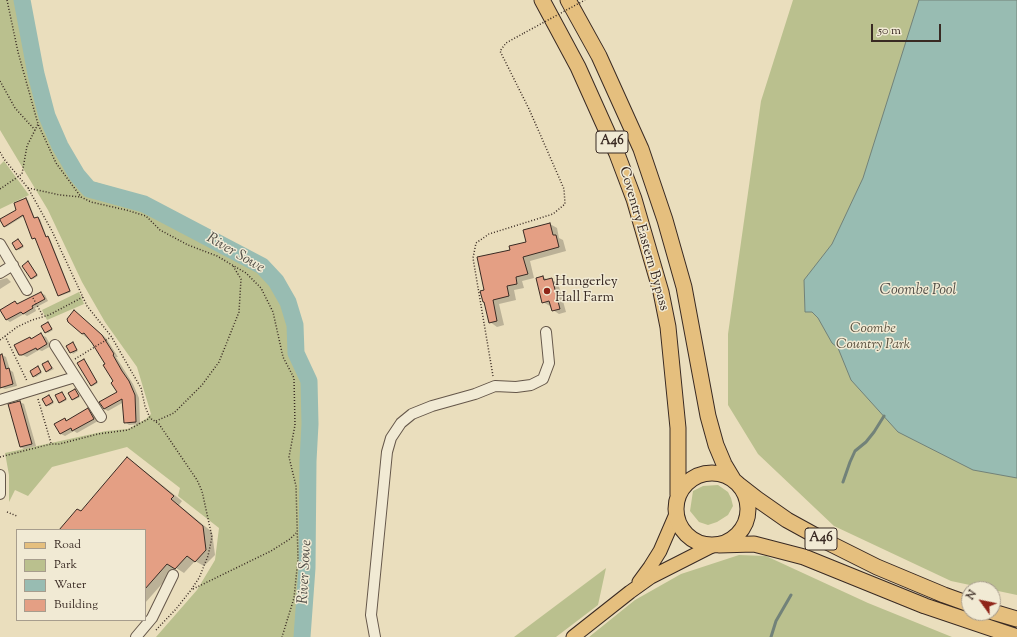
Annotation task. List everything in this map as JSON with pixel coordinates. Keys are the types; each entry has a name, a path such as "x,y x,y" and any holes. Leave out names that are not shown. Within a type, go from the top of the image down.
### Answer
{"highway":[{"name":"Coventry Eastern Bypass","path":"542,0 578,67 617,154 634,199 661,292 668,326 677,413 678,495"},
{"name":"Coventry Eastern Bypass","path":"568,0 599,56 644,156 665,220 684,287 708,416 716,445 724,464 736,482 762,504 787,520 877,567 961,601"},
{"path":"718,473 736,482 744,491 748,513 746,521 736,536 726,543 715,545 701,544 687,536 678,524 676,514 678,495 688,481 698,475 718,473"},
{"name":"A46","path":"715,545 754,544 804,557 925,606 1017,637"},
{"path":"1001,614 1017,619"}],"main road":[{"path":"630,592 650,567 660,551 676,514"},
{"path":"573,637 651,577 715,545"}],"street":[{"path":"0,244 27,290"},
{"path":"0,273 13,266"},
{"path":"375,637 371,615 387,452 391,438 400,423 412,414 432,406 475,394 494,386 531,386 543,379 549,363 546,332"},
{"path":"55,345 101,417"},
{"path":"0,400 75,378"},
{"path":"0,475 0,494"},
{"path":"136,637 152,618 173,575"}],"path":[{"path":"7,0 18,52 38,124 56,163 81,197"},
{"path":"494,386 473,258 476,242 489,234 554,214 565,204 564,189 529,108 500,51 506,43 585,0"},
{"path":"0,80 15,108 35,130"},
{"path":"0,189 22,174 27,146 38,124"},
{"path":"0,152 28,188 52,230 87,306 111,336 141,388 145,406 150,418 156,421 197,480 202,491 212,537 208,556 199,578 191,590 176,609 152,634"},
{"path":"28,188 81,197 91,202 146,216 160,230 188,245 217,256 246,273 261,288 272,312 283,357 294,378 295,425 289,457 296,486 298,559 294,598 282,637"},
{"path":"156,421 174,413 202,385 219,362 239,312 241,279 232,265"},
{"path":"27,290 43,316"},
{"path":"0,340 17,327 48,315 83,297"},
{"path":"5,336 25,373 29,385 37,395 51,444"},
{"path":"72,361 111,336"},
{"path":"0,457 98,434 128,430 150,418"},
{"path":"7,512 17,516"},
{"path":"191,590 271,551 297,532"}],"green space":[{"path":"0,0 27,0 37,52 55,117 72,159 88,180 129,192 263,260 277,273 296,306 301,334 300,352 309,363 313,385 314,517 308,637 156,637 197,590 215,560 219,528 178,496 180,488 127,447 52,467 28,496 15,490 9,502 9,475 5,453 106,431 128,429 146,419 151,414 137,367 105,322 82,282 48,210 0,130"},
{"name":"Coombe Country Park","path":"793,0 1017,0 1017,595 1001,592 1001,581 961,581 961,583 951,581 834,526 758,454 728,405 728,334 761,101"},
{"path":"4,161 29,195 0,209 0,165"},
{"path":"79,292 84,304 47,320 42,310"},
{"path":"718,485 728,492 733,506 728,515 717,522 708,525 699,522 690,511 693,491 703,486"},
{"path":"739,555 766,556 868,603 952,637 589,637 635,600 681,574"},
{"path":"606,568 598,605 556,637 514,637"}],"water":[{"name":"Coombe Pool","path":"919,0 1017,0 1017,478 973,470 898,432 851,380 838,348 832,343 818,318 812,312 805,312 804,280 832,244 863,178"}],"building":[{"path":"26,198 34,218 38,217 46,237 48,236 70,291 58,296 35,238 32,239 23,215 4,227 0,220 16,210 14,203"},
{"path":"550,223 553,235 556,235 559,247 523,257 528,274 516,277 517,284 507,286 509,296 493,300 497,321 489,323 480,291 484,290 477,257 510,250 509,246 526,242 523,230"},
{"path":"18,239 23,246 16,250 12,243"},
{"path":"28,261 37,275 31,279 22,266"},
{"name":"Hungerley Hall Farm","path":"543,276 544,280 552,278 560,309 552,311 549,301 542,303 536,278"},
{"path":"41,292 45,299 32,306 33,308 23,314 21,312 6,320 0,310 15,301 17,304"},
{"path":"74,310 102,335 129,381 135,395 136,422 124,423 122,399 104,409 99,402 117,392 111,383 113,381 103,365 105,364 92,343 84,333 82,334 68,322 67,319"},
{"path":"48,322 52,329 45,333 41,326"},
{"path":"41,333 47,344 37,350 36,348 19,355 14,345 30,337 31,339"},
{"path":"73,342 77,350 70,353 66,346"},
{"path":"2,354 6,369 9,368 13,384 0,388 0,355"},
{"path":"84,359 97,382 91,386 77,363"},
{"path":"48,361 52,368 46,372 42,364"},
{"path":"38,366 41,372 33,377 30,371"},
{"path":"75,389 79,396 72,400 68,393"},
{"path":"62,392 66,399 59,403 55,395"},
{"path":"49,395 53,402 46,406 42,399"},
{"path":"20,401 32,444 20,447 8,404"},
{"path":"88,408 94,419 72,431 71,428 60,434 54,424 65,418 66,421"},
{"path":"127,457 174,496 171,499 203,526 206,550 195,562 187,556 175,569 167,564 146,588 146,529 60,529 77,509 81,511"}],"waterway":[{"name":"River Sowe","path":"22,0 36,74 47,116 60,146 77,175 89,189 144,204 262,266 276,281 288,302 295,325 296,353 309,381 310,424 308,461 307,568 302,637"},
{"path":"843,482 855,451 866,442 884,416"},
{"path":"771,637 776,621 791,595"}],"place":[{"name":"Hungerley Hall Farm","path":"547,291"}]}
